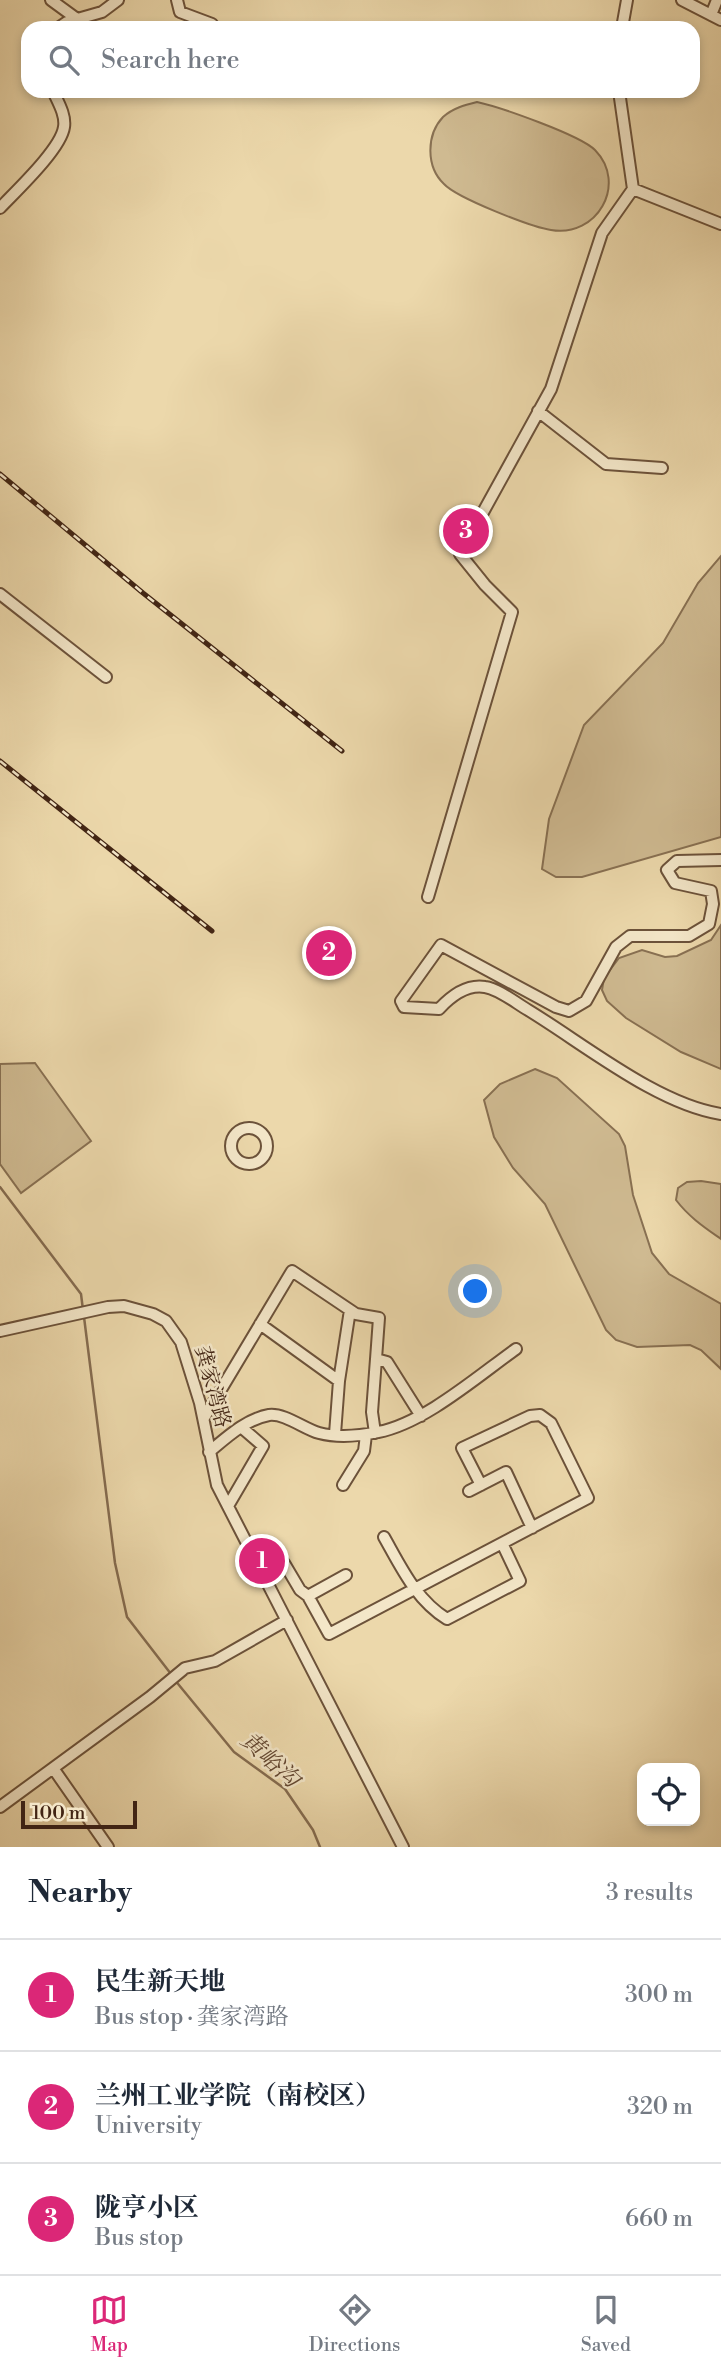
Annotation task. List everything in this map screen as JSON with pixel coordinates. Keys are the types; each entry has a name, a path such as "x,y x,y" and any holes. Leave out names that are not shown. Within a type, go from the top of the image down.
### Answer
{"street":[{"path":"51,0 77,19"},
{"path":"73,21 102,12 118,0"},
{"path":"177,0 180,12 206,21"},
{"path":"623,21 627,0"},
{"path":"682,0 716,17 717,0"},
{"path":"0,208 4,195 52,151 62,133 64,120 56,98"},
{"path":"428,897 512,612 460,554 551,389 602,233 633,189 620,98"},
{"path":"633,189 721,224"},
{"path":"538,411 606,464 662,468"},
{"path":"0,594 106,677"},
{"path":"721,860 677,861 667,870 675,883 711,891 713,904 709,923 689,936 630,936 616,947 586,1000 569,1011 556,1007 441,945 401,1001 404,1007 439,1009 468,987 488,987 677,1101 688,1107 721,1115"},
{"path":"204,1418 292,1271 356,1314 379,1318 371,1434 343,1485"},
{"name":"龚家湾路","path":"0,1331 124,1306 153,1314 166,1321 181,1342 204,1418 217,1485 403,1847"},
{"path":"335,1434 339,1381 350,1310"},
{"path":"260,1324 339,1381"},
{"path":"209,1452 241,1427 270,1415 320,1433 355,1436 371,1434 416,1420 516,1349"},
{"path":"376,1359 387,1362 421,1416"},
{"path":"262,1573 284,1563 300,1590 309,1596 329,1634 588,1498 548,1419 540,1415 530,1416 462,1448 481,1485"},
{"path":"228,1506 263,1446 241,1427"},
{"path":"469,1491 506,1472 532,1528"},
{"path":"384,1537 414,1589 435,1612 447,1619 520,1581 502,1543"},
{"path":"309,1596 346,1575"},
{"path":"0,1807 150,1697 185,1668 215,1661 287,1620"},
{"path":"53,1768 108,1847"}],"shaded area":[{"path":"477,102 557,130 595,150 609,178 603,206 594,217 582,226 551,230 495,211 463,197 444,184 431,160 433,133 437,124 447,114"},
{"path":"721,556 721,837 582,877 556,877 542,869 549,819 584,725 663,643 698,583"},
{"path":"721,925 721,1069 681,1052 626,1018 607,1001 602,990 604,978 619,958 642,950 665,957 677,956 711,940"},
{"path":"35,1063 91,1141 21,1193 0,1164 0,1064"},
{"path":"535,1069 557,1078 619,1134 625,1146 633,1195 652,1253 669,1274 721,1304 721,1369 701,1350 690,1345 637,1347 616,1340 606,1330 545,1204 513,1168 494,1137 484,1100 500,1084"},
{"path":"687,1182 721,1184 721,1239 691,1217 676,1200 678,1188"}],"waterway":[{"path":"0,1187 81,1294 83,1310"},
{"path":"84,1317 115,1563 127,1617 171,1674"},
{"name":"黄峪沟","path":"174,1679 234,1752 285,1789 313,1830 320,1847"}],"railway":[{"path":"0,474 143,593 342,751"},
{"path":"0,761 212,931"}],"place":[{"name":"陇亨小区","path":"466,531"},
{"name":"兰州工业学院（南校区）","path":"329,953"},
{"name":"民生新天地","path":"262,1561"}]}
